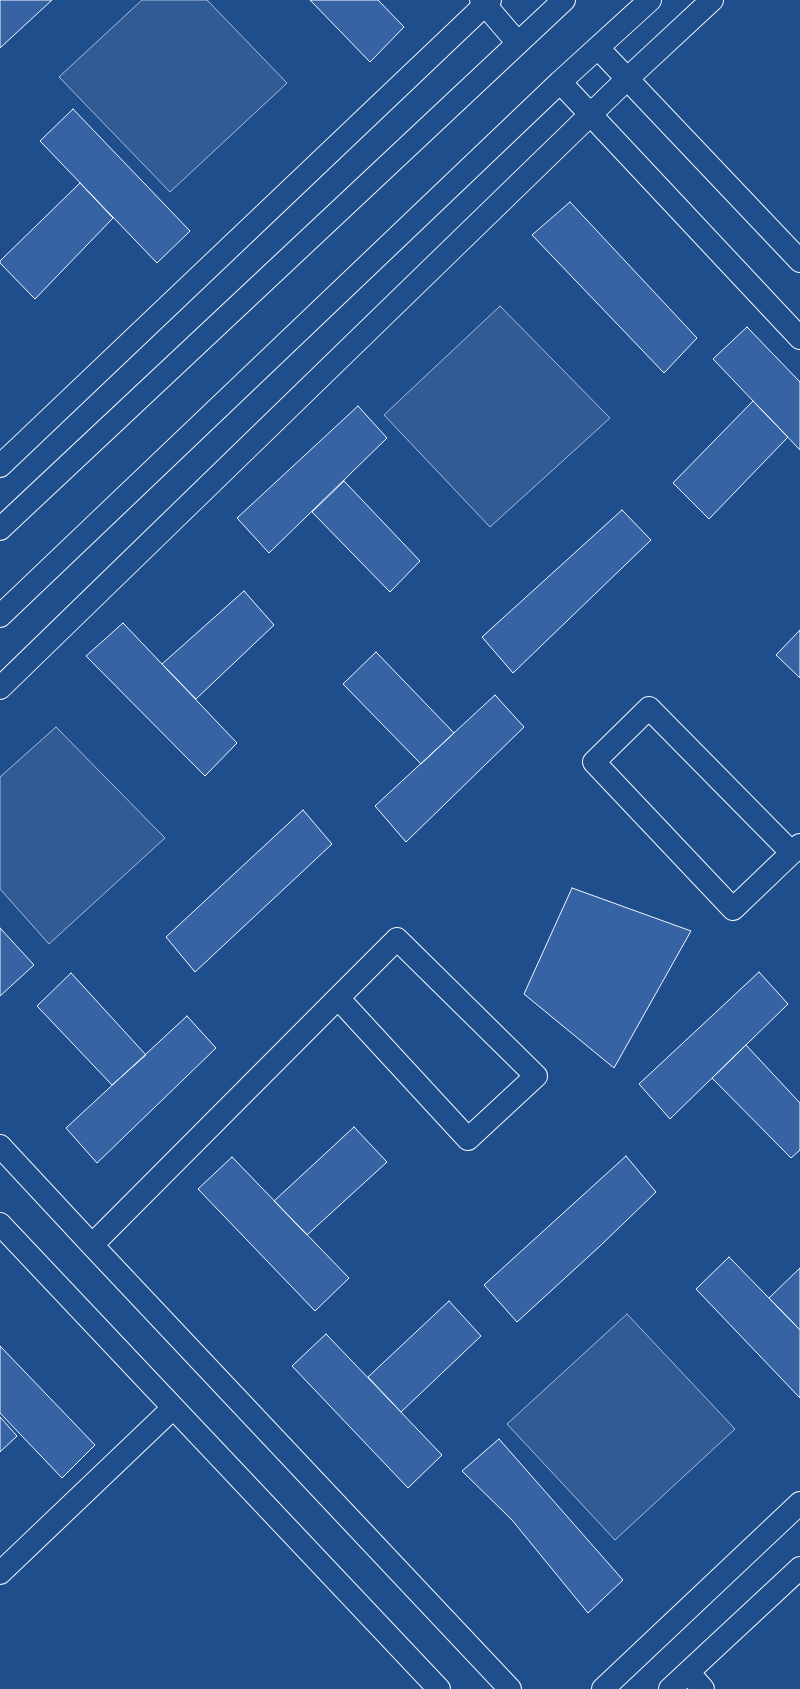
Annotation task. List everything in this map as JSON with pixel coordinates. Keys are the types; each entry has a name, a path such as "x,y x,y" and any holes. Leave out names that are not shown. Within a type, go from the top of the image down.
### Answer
{"main road":[{"path":"0,616 560,82 650,0"},
{"path":"0,688 627,79 712,0"},
{"path":"0,466 485,1 517,42"},
{"path":"0,528 517,42 557,2"},
{"path":"598,48 800,261"},
{"path":"560,82 800,338"},
{"path":"649,708 796,849 733,909 594,762 649,708"},
{"path":"92,1245 338,998 397,939 536,1076 468,1139 338,998"},
{"path":"0,1146 510,1689"},
{"path":"0,1224 439,1689"},
{"path":"0,1573 174,1408"},
{"path":"603,1689 800,1503"},
{"path":"670,1689 800,1568"},
{"path":"688,1673 703,1689"}],"shaded area":[{"path":"142,0 207,0 287,83 170,192 59,77"},
{"path":"500,306 610,418 490,527 384,415"},
{"path":"56,727 165,838 49,944 0,889 0,777"},
{"path":"627,1314 735,1429 615,1540 507,1424"}],"building":[{"path":"0,0 52,0 0,48"},
{"path":"310,0 378,0 404,27 370,62"},
{"path":"73,109 190,231 157,263 40,141"},
{"path":"80,183 113,218 35,299 0,263 0,261"},
{"path":"570,202 697,338 664,373 532,235"},
{"path":"747,327 800,382 800,450 713,359"},
{"path":"753,401 788,437 709,519 673,483"},
{"path":"358,406 387,438 269,553 237,518"},
{"path":"344,481 420,561 390,592 312,512"},
{"path":"622,510 651,540 513,673 482,637"},
{"path":"244,591 274,625 196,699 162,664"},
{"path":"123,623 237,743 205,776 86,656"},
{"path":"800,630 800,678 776,655"},
{"path":"376,652 454,733 421,764 343,684"},
{"path":"495,695 524,727 406,842 375,806"},
{"path":"303,810 332,844 195,972 166,937"},
{"path":"572,888 691,931 614,1068 524,994"},
{"path":"0,928 34,965 0,996"},
{"path":"759,972 788,1004 670,1119 639,1084"},
{"path":"71,973 146,1055 112,1085 37,1006"},
{"path":"187,1016 216,1048 97,1163 66,1128"},
{"path":"746,1045 800,1103 800,1150 791,1158 712,1078"},
{"path":"354,1127 387,1162 307,1235 274,1201"},
{"path":"626,1156 656,1192 517,1322 484,1285"},
{"path":"232,1157 349,1278 315,1311 198,1189"},
{"path":"729,1257 800,1330 800,1398 696,1289"},
{"path":"800,1268 800,1330 769,1298"},
{"path":"449,1301 481,1336 401,1412 368,1377"},
{"path":"326,1334 442,1455 408,1488 292,1366"},
{"path":"0,1346 95,1445 62,1478 0,1413"},
{"path":"0,1417 17,1436 0,1452"},
{"path":"499,1439 623,1580 588,1613 512,1520 462,1471"}]}
